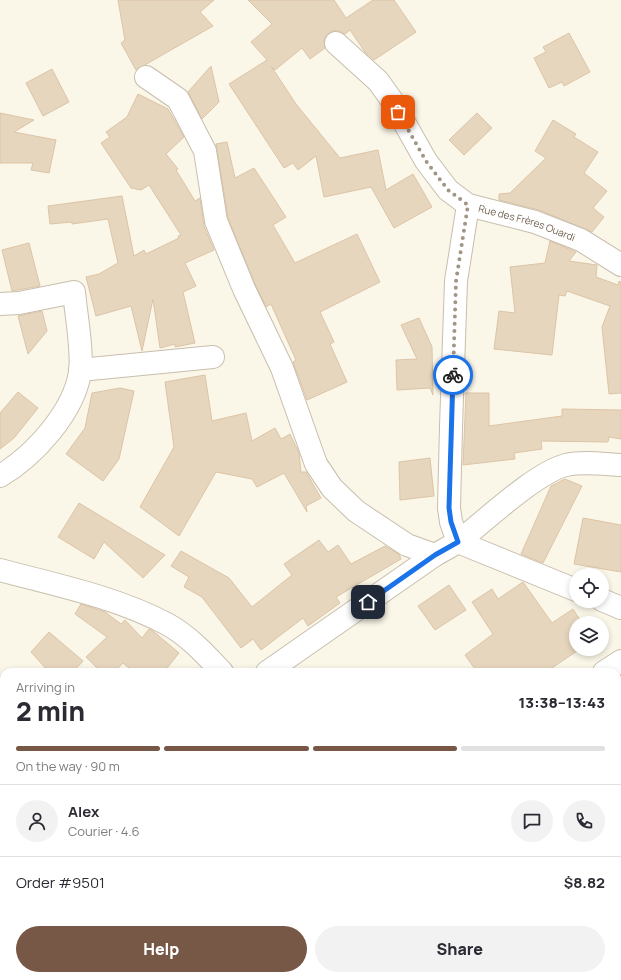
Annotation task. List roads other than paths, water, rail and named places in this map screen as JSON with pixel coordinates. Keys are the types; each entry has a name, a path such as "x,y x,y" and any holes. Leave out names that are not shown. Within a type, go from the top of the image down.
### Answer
{"street":[{"name":"Rue des Frères Ouardi","path":"336,43 378,81 391,100 426,161 448,190 468,205 535,222 574,238 621,265"},
{"path":"146,77 178,99 205,151 216,221 244,289 282,368 316,464 332,488 356,511 407,545 435,555"},
{"path":"468,205 456,281 449,508 451,522 458,542 569,587"},
{"path":"0,304 20,303 74,292 80,370 76,390 69,406 43,440 12,469 0,476"},
{"path":"80,370 213,357"},
{"path":"273,668 435,555 458,542 540,476 565,465 591,463 621,465"},
{"path":"0,570 86,593 168,625 192,642 218,668"},
{"path":"609,603 621,608"},
{"path":"610,668 621,661"}]}
